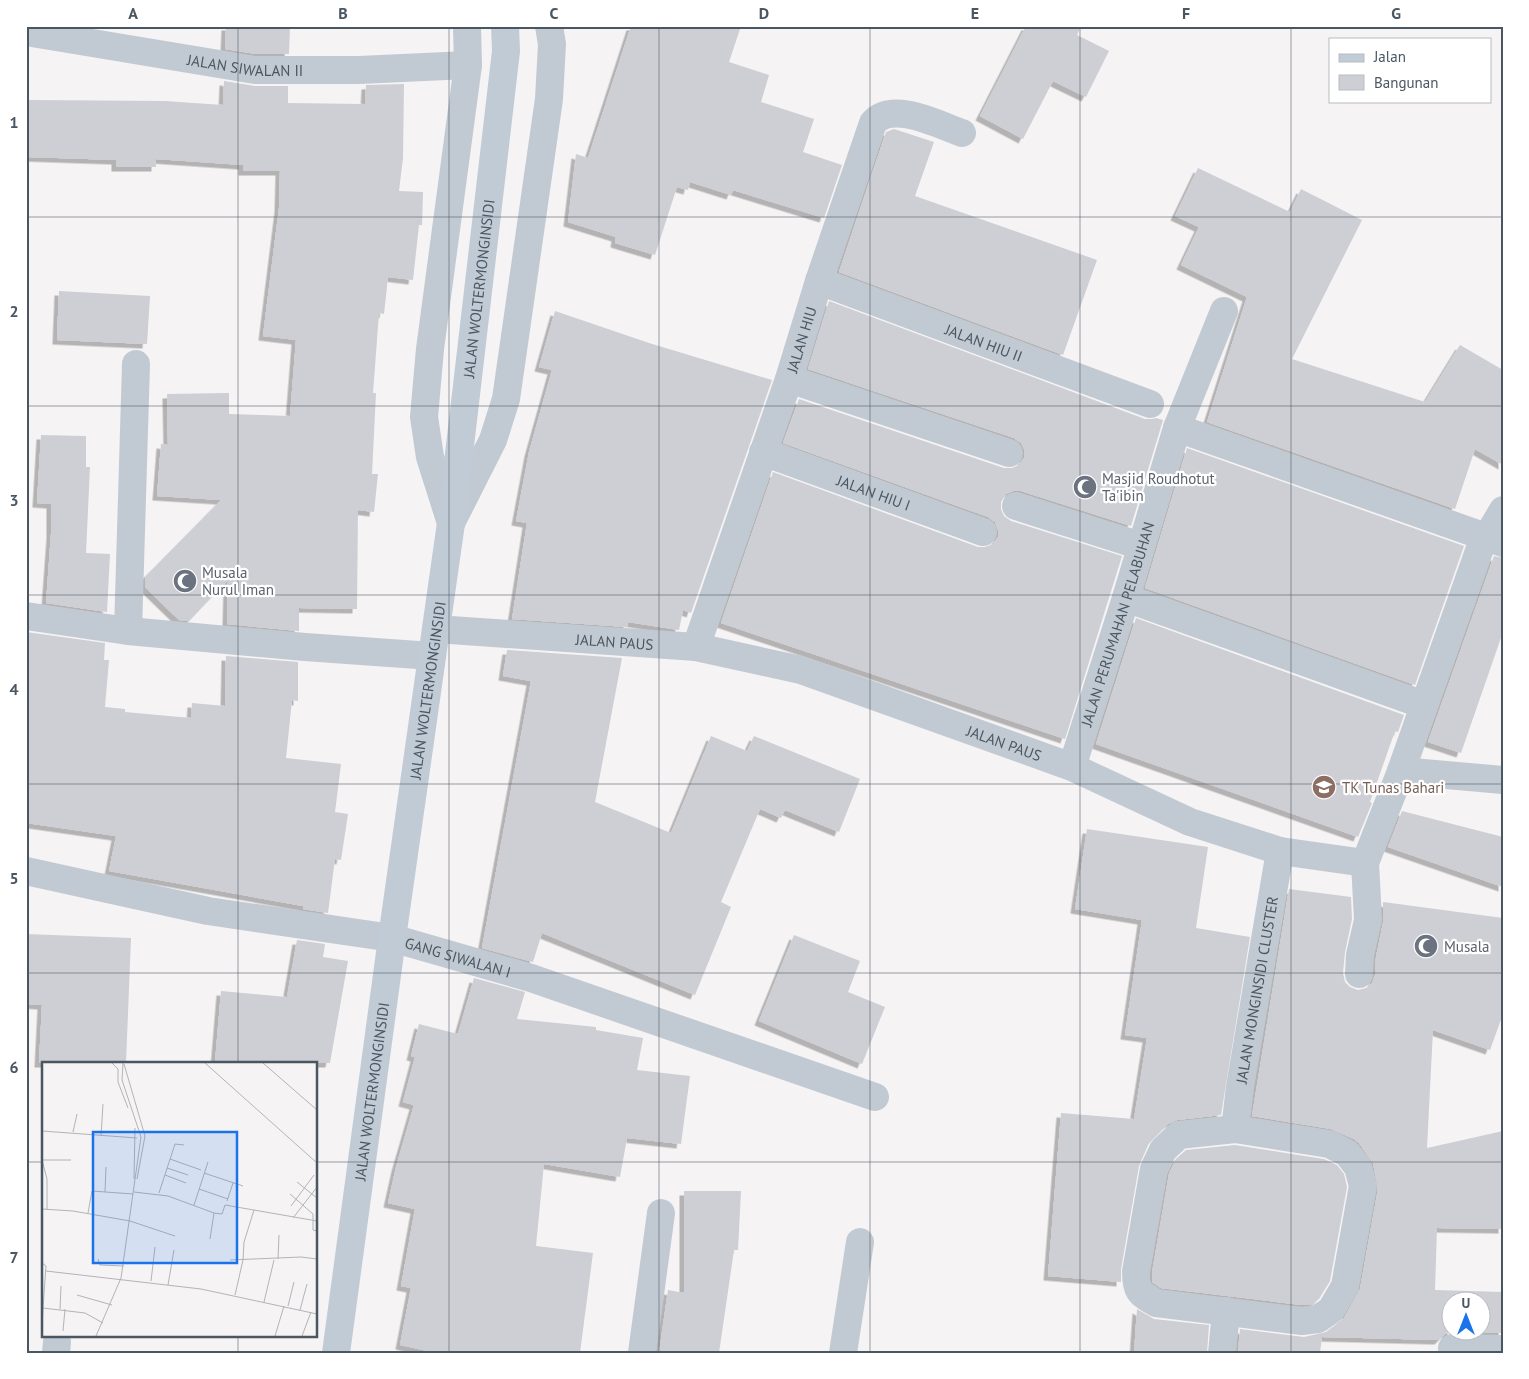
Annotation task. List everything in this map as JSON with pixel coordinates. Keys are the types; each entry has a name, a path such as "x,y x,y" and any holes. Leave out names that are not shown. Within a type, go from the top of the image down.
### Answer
{"main road":[{"name":"JALAN WOLTERMONGINSIDI","path":"336,1353 451,523 506,51 505,26"}],"street":[{"path":"451,523 430,457 424,417 430,349 468,65 467,26"},
{"path":"451,523 493,440 506,399 549,99 552,44 549,26"},
{"name":"JALAN SIWALAN II","path":"26,32 87,34 255,70 359,70 468,65"},
{"name":"JALAN HIU","path":"696,647 789,380 819,281 872,122 876,118 887,114 909,114 962,133"},
{"name":"JALAN HIU II","path":"819,281 1150,404"},
{"name":"JALAN PERUMAHAN PELABUHAN","path":"1072,767 1126,598 1177,428 1224,311"},
{"path":"128,631 136,364"},
{"path":"789,380 1009,453"},
{"path":"1177,428 1491,539"},
{"name":"JALAN HIU I","path":"764,452 983,532"},
{"path":"1016,506 1142,546"},
{"path":"1359,974 1360,955 1368,920 1366,863 1424,705 1503,510"},
{"path":"1126,598 1424,705"},
{"path":"26,616 128,631 432,656"},
{"name":"JALAN PAUS","path":"436,629 696,647 801,670 1072,767 1190,822 1280,851 1366,863"},
{"path":"1401,771 1503,780"},
{"name":"JALAN MONGINSIDI CLUSTER","path":"1235,1129 1240,1087 1280,851"},
{"name":"GANG SIWALAN I","path":"26,871 208,911 392,938 531,978 875,1097"},
{"path":"1235,1129 1329,1144 1348,1153 1358,1167 1363,1186 1345,1286 1331,1310 1318,1319 1302,1321 1156,1303 1141,1294 1136,1285 1136,1272 1154,1170 1163,1150 1179,1135 1235,1129"},
{"path":"642,1353 661,1213"},
{"path":"843,1353 860,1242"},
{"path":"1222,1353 1226,1311"},
{"path":"1452,1348 1503,1349"}],"building":[{"path":"226,26 290,26 289,54 256,54 225,49"},
{"path":"631,26 741,26 729,62 769,75 761,102 814,119 803,152 842,165 824,218 733,190 731,195 690,182 688,190 677,187 655,255 615,243 616,237 568,222 576,154 588,158"},
{"path":"1026,26 1081,26 1077,35 1109,51 1086,97 1053,81 1023,139 980,116"},
{"path":"224,81 255,86 288,86 288,103 365,104 366,85 404,84 403,158 399,191 423,192 422,225 419,225 413,280 388,277 384,314 379,313 373,393 376,393 372,474 378,474 374,512 358,510 357,609 299,608 299,631 227,624 228,580 189,621 179,620 145,587 145,577 221,500 157,496 161,444 168,445 167,394 229,393 229,414 290,416 296,340 263,336 279,208 280,171 243,171 243,165 156,159 156,167 116,167 116,160 28,157 29,100 165,101 223,105"},
{"path":"894,129 934,142 915,196 1097,260 1063,355 839,272 886,132"},
{"path":"1198,168 1290,212 1301,189 1362,220 1292,359 1425,402 1460,345 1503,370 1503,465 1475,449 1455,509 1207,422 1247,297 1181,265 1199,227 1175,216"},
{"path":"59,291 150,296 147,344 57,340"},
{"path":"829,301 1145,419 1156,418 1163,420 1131,526 1021,491 1013,491 1006,494 1001,502 1004,516 1011,521 1122,556 1065,739 721,623 773,472 978,547 993,544 998,537 995,522 988,517 783,443 799,399 1004,468 1012,468 1019,465 1024,458 1024,449 1021,443 1014,438 808,369"},
{"path":"555,311 649,343 772,380 691,613 683,610 679,630 628,622 627,627 512,619 527,523 516,521 529,452 552,370 539,367"},
{"path":"41,435 86,436 86,467 90,467 86,553 110,554 107,612 46,603 51,534 51,504 37,503"},
{"path":"1187,448 1464,546 1415,685 1145,588"},
{"path":"1494,556 1503,558 1503,632 1461,753 1428,742"},
{"path":"1136,618 1404,715 1398,732 1395,731 1370,802 1372,803 1358,837 1096,744"},
{"path":"26,632 105,643 104,660 109,660 105,707 125,709 125,712 191,718 192,703 225,706 226,656 298,662 298,701 292,700 286,758 341,764 335,812 348,814 341,860 335,859 328,913 303,909 303,906 109,871 116,836 26,823"},
{"path":"507,650 622,658 595,802 671,833 711,736 747,751 754,736 860,779 839,832 785,810 781,818 760,809 721,902 731,907 695,995 542,933 533,962 482,948 531,681 503,676"},
{"path":"1402,811 1503,837 1503,887 1388,847"},
{"path":"1087,829 1208,847 1196,928 1250,937 1221,1115 1177,1120 1168,1124 1149,1143 1139,1166 1121,1269 1121,1282 1048,1276 1061,1113 1134,1119 1147,1038 1125,1035 1142,920 1075,909"},
{"path":"1289,889 1351,897 1352,919 1343,973 1345,982 1350,987 1358,990 1366,988 1372,983 1375,975 1376,957 1383,923 1383,902 1503,918 1503,1014 1490,1050 1433,1030 1427,1148 1503,1131 1503,1229 1437,1228 1435,1290 1503,1292 1503,1333 1492,1333 1492,1292 1442,1292 1442,1337 1439,1340 1322,1337 1320,1353 1238,1353 1240,1329 1304,1337 1326,1332 1344,1318 1360,1289 1378,1189 1373,1163 1359,1143 1331,1129 1252,1116"},
{"path":"26,934 131,938 126,1062 39,1063 42,1005 26,1004"},
{"path":"794,935 860,961 848,992 885,1007 862,1064 759,1021"},
{"path":"297,940 325,944 323,957 348,961 330,1063 215,1062 221,991 287,997"},
{"path":"474,978 525,992 517,1019 596,1027 596,1030 643,1038 637,1070 690,1076 681,1144 627,1138 620,1177 544,1164 536,1246 593,1253 580,1353 437,1353 400,1345 411,1288 401,1286 415,1209 388,1203 414,1105 403,1102 415,1057 411,1056 419,1024 458,1034"},
{"path":"1235,1145 1324,1159 1337,1165 1344,1174 1347,1187 1330,1281 1319,1299 1312,1304 1302,1305 1161,1288 1152,1282 1169,1174 1176,1159 1186,1150"},
{"path":"684,1191 741,1191 738,1250 734,1250 719,1353 659,1353 668,1290 684,1293"},
{"path":"1137,1309 1154,1319 1209,1325 1207,1353 1134,1353"}],"place":[{"name":"Masjid Roudhotut Ta'ibin","path":"1085,487"},
{"name":"Musala Nurul Iman","path":"185,581"},
{"name":"TK Tunas Bahari","path":"1324,787"},
{"name":"Musala","path":"1426,946"}]}
